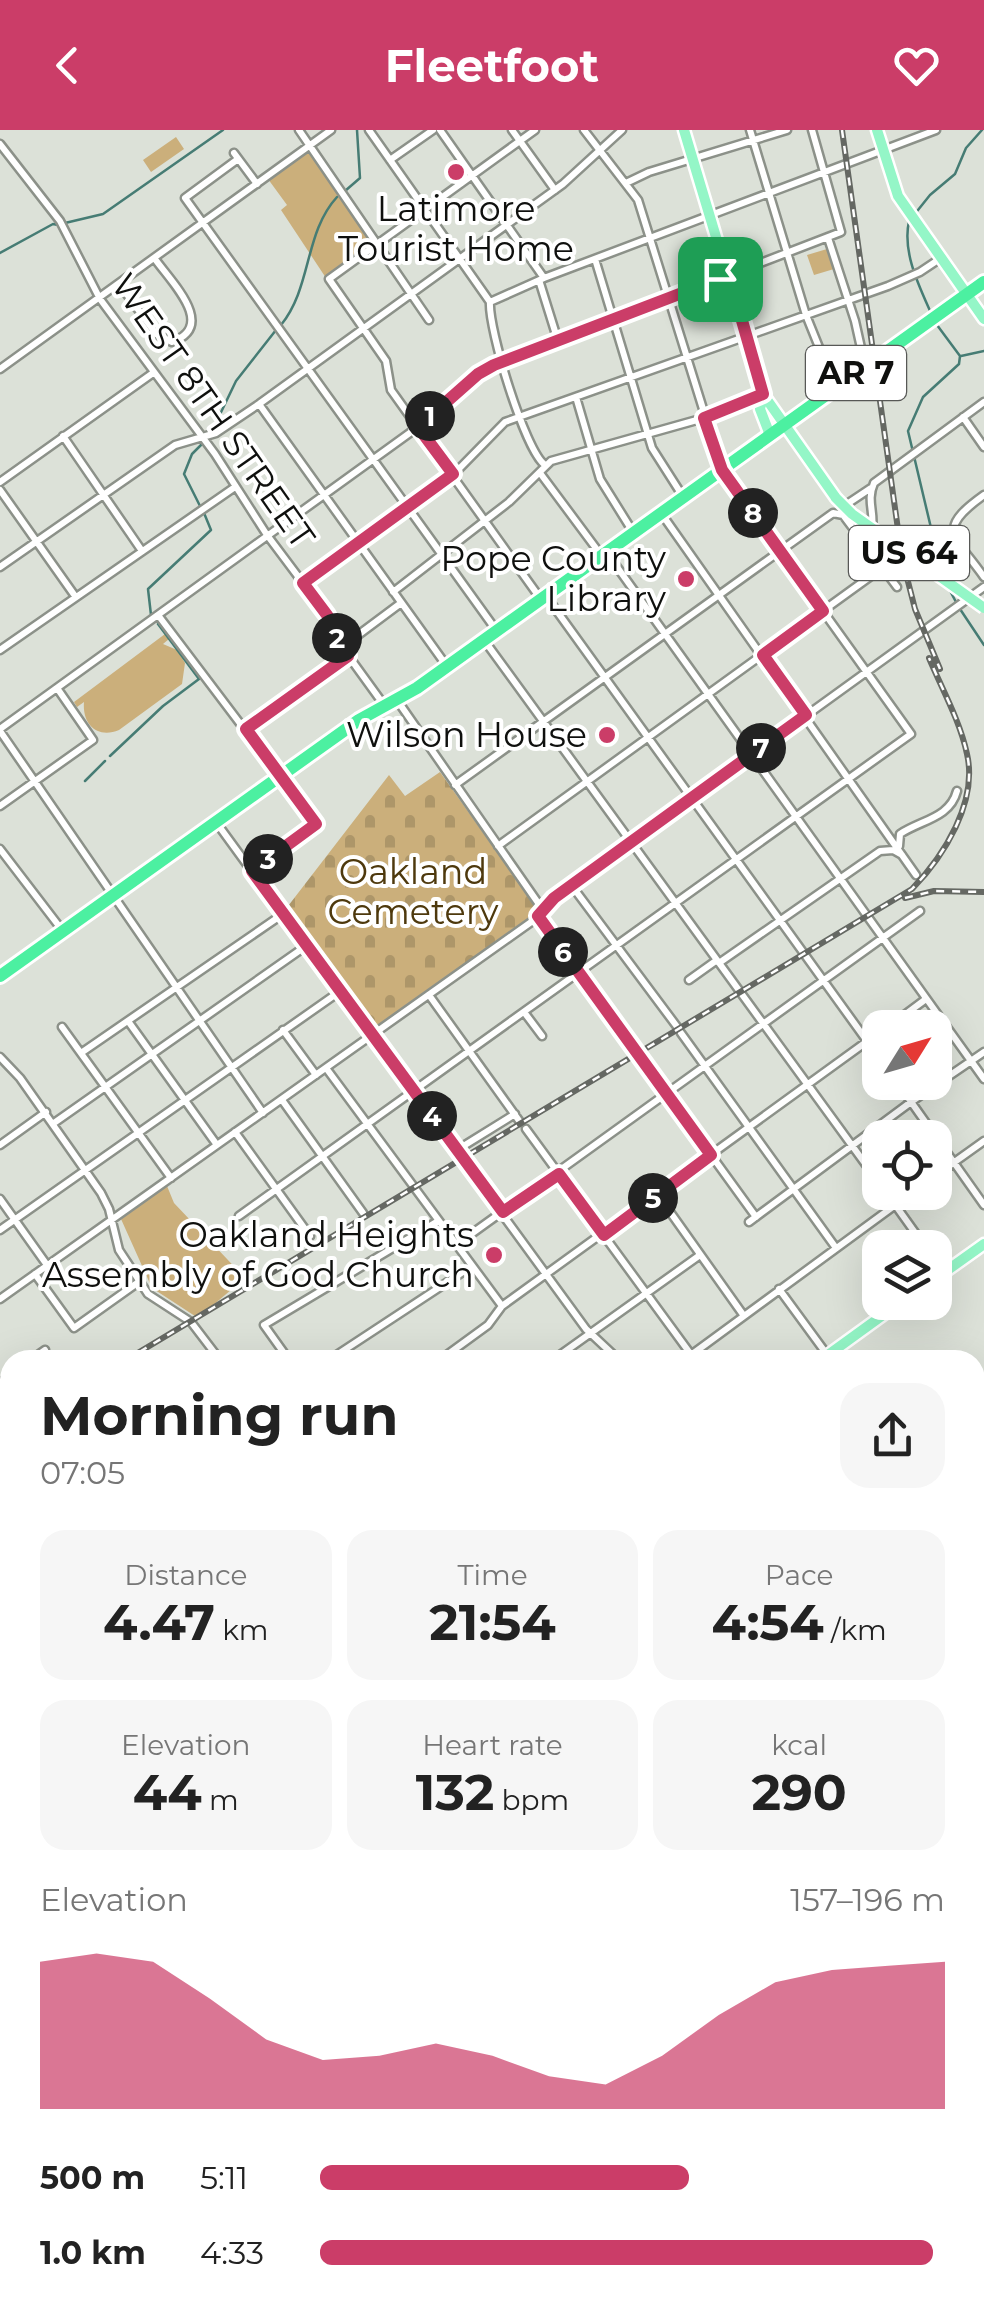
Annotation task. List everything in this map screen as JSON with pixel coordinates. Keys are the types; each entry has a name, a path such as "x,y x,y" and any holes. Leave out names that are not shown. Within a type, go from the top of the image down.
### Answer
{"highway":[{"name":"AR 7","path":"0,976 280,776 497,631 984,282"}],"main road":[{"name":"US 64","path":"684,130 763,394 836,498 852,514 984,608"},
{"path":"877,130 893,186 984,319"},
{"path":"763,394 760,409 770,435"},
{"path":"952,1267 984,1244"},
{"path":"838,1350 877,1320"}],"street":[{"path":"299,130 429,320"},
{"path":"0,369 332,130"},
{"path":"369,130 490,302 494,332 518,416 543,469 984,1079"},
{"path":"390,160 436,130 542,279 558,341"},
{"path":"512,130 555,190"},
{"path":"535,130 329,279 390,370 391,390 862,1035"},
{"path":"239,1216 912,734 722,470 638,200 584,130"},
{"path":"0,568 175,445 216,433 259,404 555,190 622,130"},
{"path":"750,130 786,254 836,388"},
{"path":"626,184 692,158 786,130"},
{"path":"263,1112 0,730 418,427 478,374 841,232 812,130"},
{"path":"490,302 936,130"},
{"name":"WEST 8TH STREET","path":"1,149 60,221 100,300 327,615 348,656 391,703 455,785 578,972 711,1155 752,1220 793,1188"},
{"path":"257,184 236,156 185,198 497,631"},
{"path":"828,238 865,367"},
{"path":"303,583 408,509 518,416 848,300 920,272 941,258"},
{"path":"595,259 656,458 683,497"},
{"path":"120,284 161,338 172,342 184,336 193,325 192,314 154,260"},
{"path":"0,482 154,373"},
{"path":"393,592 441,557 543,469 591,450 704,418 763,394"},
{"path":"576,397 610,498 634,533"},
{"path":"455,785 872,487 984,402"},
{"path":"259,404 447,666"},
{"path":"963,418 984,447"},
{"path":"63,436 142,551"},
{"path":"0,650 236,487"},
{"path":"866,545 875,522 872,487"},
{"path":"0,490 75,596"},
{"path":"984,495 958,513 952,524 953,534 984,576"},
{"path":"836,512 897,587"},
{"path":"661,514 916,875"},
{"path":"498,846 882,568"},
{"path":"0,1299 429,995 629,843 984,587"},
{"path":"342,647 401,603"},
{"path":"158,615 316,824 252,871"},
{"path":"0,632 9,643"},
{"path":"484,640 862,1158"},
{"path":"246,729 348,656"},
{"path":"0,806 93,740 57,688"},
{"path":"899,848 900,834 945,810 957,791"},
{"path":"216,821 591,1333 609,1350"},
{"path":"0,849 63,931"},
{"path":"689,980 880,851 893,850 905,856"},
{"path":"572,886 836,1248"},
{"path":"456,1245 920,912"},
{"path":"80,1054 283,914"},
{"path":"54,1123 306,946"},
{"path":"0,1230 339,992"},
{"path":"429,995 520,1122"},
{"path":"911,1010 926,999"},
{"path":"524,1012 542,1036"},
{"path":"128,1020 217,1145"},
{"path":"62,1027 170,1178"},
{"path":"283,1030 316,1076"},
{"path":"454,1350 488,1326 502,1306 862,1046"},
{"path":"793,1188 984,1052"},
{"path":"0,1058 46,1112 106,1202 119,1250 140,1281 154,1300 196,1328 212,1350"},
{"path":"326,1068 502,1306"},
{"path":"282,1100 363,1213"},
{"path":"911,1102 984,1205"},
{"path":"0,1145 46,1112"},
{"path":"457,1150 514,1114"},
{"path":"526,1129 687,1350"},
{"path":"236,1132 310,1236"},
{"path":"953,1163 984,1142"},
{"path":"658,1194 744,1316"},
{"path":"0,1199 48,1264"},
{"path":"703,1350 889,1210"},
{"path":"282,1350 264,1325 438,1221"},
{"path":"568,1350 700,1255"},
{"path":"344,1350 472,1266"},
{"path":"35,1274 74,1328 140,1281"},
{"path":"780,1289 822,1350"}],"green space":[{"path":"176,137 184,149 151,172 143,160"},
{"path":"310,151 373,243 326,278 281,210 287,205 268,179"},
{"path":"827,249 834,269 814,275 807,255"},
{"path":"165,634 169,639 163,644 177,650 185,663 182,684 119,730 104,733 93,728 86,717 84,702 77,707 74,702"},
{"name":"Oakland Cemetery","path":"440,772 536,907 536,913 373,1032 332,983 285,910 389,775 405,796"},
{"path":"167,1186 174,1203 245,1278 198,1318 152,1288 121,1219"}],"waterway":[{"path":"65,223 103,214 223,130"},
{"path":"345,191 360,178 357,130"},
{"path":"914,215 955,174 966,148 982,130"},
{"path":"281,325 298,294 319,227 337,197"},
{"path":"909,221 910,257 931,313"},
{"path":"0,253 53,224 58,225"},
{"path":"937,325 960,356 959,364 923,397 908,431 941,570"},
{"path":"212,431 236,381 276,330"},
{"path":"961,356 984,351"},
{"path":"200,506 184,474 192,454 203,443"},
{"path":"151,615 148,589 211,530 204,513"},
{"path":"948,587 956,602"},
{"path":"960,609 984,645"},
{"path":"110,756 163,706 199,679 158,624"},
{"path":"85,781 105,761"}],"railway":[{"path":"842,130 902,558 915,609 940,669"},
{"path":"143,1350 912,889 936,861 956,827 968,791 967,754 960,729 929,658"},
{"path":"905,898 934,891 984,892"}],"place":[{"name":"Latimore Tourist Home","path":"456,172"},
{"name":"Pope County Library","path":"686,579"},
{"name":"Wilson House","path":"607,735"},
{"name":"Oakland Heights Assembly of God Church","path":"494,1255"}],"route":[{"path":"729,275 763,394 704,418 717,461 823,611 763,655 806,715 554,898 538,916 711,1155 604,1235 559,1174 503,1212 252,871 316,824 246,729 348,656 327,615 303,583 453,474 418,427 478,374 494,365 720,279 729,275"}]}
